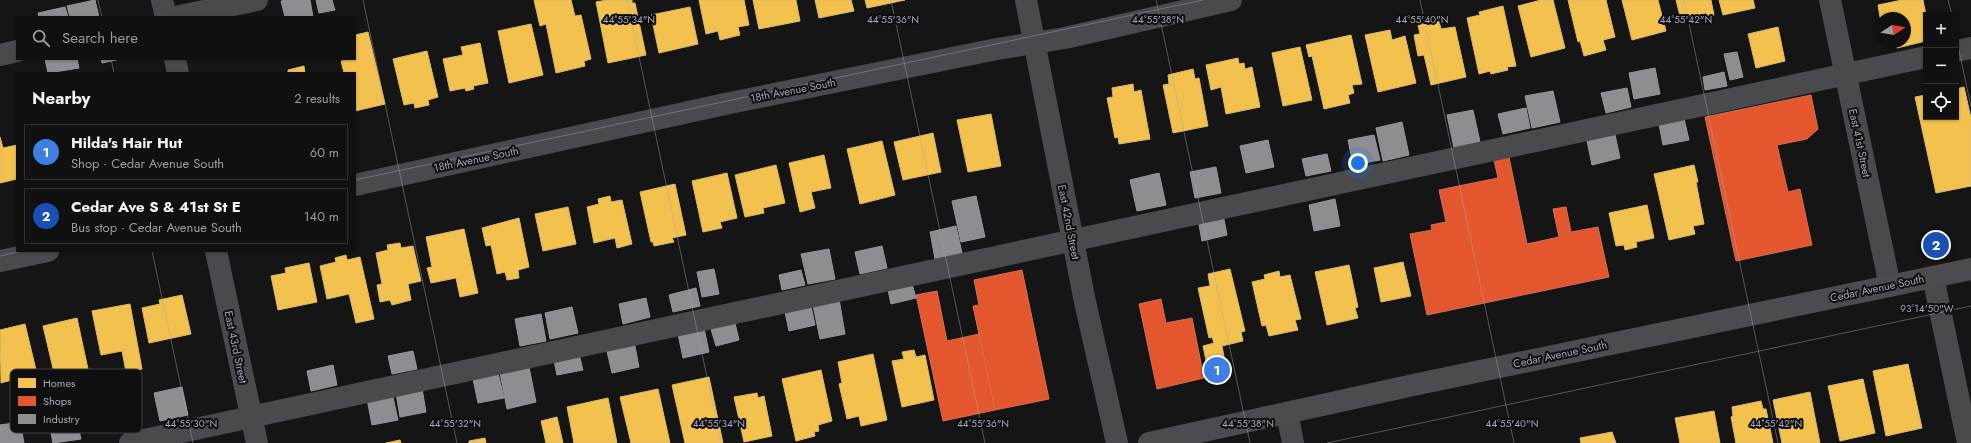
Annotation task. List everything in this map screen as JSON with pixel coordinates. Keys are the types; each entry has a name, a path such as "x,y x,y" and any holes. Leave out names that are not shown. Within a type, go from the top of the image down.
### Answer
{"main road":[{"name":"Cedar Avenue South","path":"1149,443 1971,269"}],"street":[{"path":"162,0 166,16"},
{"path":"180,16 257,0"},
{"name":"East 42nd Street","path":"1026,0 1073,240 1117,443"},
{"name":"18th Avenue South","path":"356,185 725,104 990,50 1034,44 1231,0"},
{"name":"East 41st Street","path":"1830,0 1890,286"},
{"path":"1959,50 1971,48"},
{"path":"0,55 16,51"},
{"path":"130,443 1923,58"},
{"path":"175,60 178,72"},
{"path":"0,261 43,252"},
{"name":"East 43rd Street","path":"216,252 257,443"},
{"path":"1933,277 1968,443"},
{"path":"1286,413 1293,443"}],"building: Homes":[{"path":"534,0 571,0 575,16 581,15 591,59 584,61 585,66 556,73 546,24 540,26"},
{"path":"607,0 632,0 632,3 635,3 646,55 608,63 596,2"},
{"path":"699,0 744,0 749,25 738,27 740,35 720,40 718,31 706,34"},
{"path":"753,0 796,0 800,21 759,29"},
{"path":"815,0 851,0 854,11 819,18"},
{"path":"865,0 905,0 867,8"},
{"path":"1541,0 1553,0 1565,48 1531,57 1518,6"},
{"path":"1568,0 1606,0 1615,37 1603,40 1606,50 1584,56 1580,41 1578,42"},
{"path":"1622,0 1658,0 1666,31 1632,40"},
{"path":"1676,0 1711,0 1714,15 1696,20 1695,17 1681,20"},
{"path":"1719,0 1753,0 1755,8 1723,15"},
{"path":"1902,0 1923,0 1925,12 1923,12 1923,42 1911,45 1911,12 1879,12 1878,5"},
{"path":"1503,6 1516,66 1507,67 1508,70 1491,74 1490,71 1479,74 1467,18 1480,15 1479,12"},
{"path":"690,7 698,44 659,53 651,15"},
{"path":"1439,20 1441,29 1455,27 1466,77 1431,85 1424,55 1418,56 1414,35 1420,34 1418,25"},
{"path":"531,24 543,75 509,83 498,31"},
{"path":"1778,27 1785,61 1756,68 1748,34"},
{"path":"1390,30 1392,40 1405,36 1416,83 1378,92 1365,35"},
{"path":"368,32 385,104 356,111 356,72 344,72 341,61 356,60 356,35"},
{"path":"1351,35 1362,84 1352,85 1354,93 1348,95 1350,103 1324,109 1312,56 1309,57 1306,45"},
{"path":"480,43 488,83 473,86 474,89 466,91 465,88 450,91 443,59 463,55 461,47"},
{"path":"1300,47 1312,100 1283,106 1272,53"},
{"path":"427,51 438,97 428,100 429,105 415,108 414,103 404,105 393,59"},
{"path":"1238,58 1239,64 1244,63 1245,69 1252,67 1260,107 1226,114 1221,87 1211,90 1206,65"},
{"path":"304,66 305,72 288,72 288,70"},
{"path":"1193,69 1195,79 1199,78 1208,126 1173,133 1163,85 1169,84 1168,75"},
{"path":"1133,84 1134,92 1141,90 1150,139 1119,144 1118,137 1115,138 1107,98 1113,97 1112,88"},
{"path":"1964,87 1971,118 1971,186 1936,193 1915,97 1923,96 1923,120 1959,120 1959,88"},
{"path":"991,114 1001,166 968,172 957,120"},
{"path":"933,133 941,172 903,180 894,142"},
{"path":"0,137 3,148 16,145 16,179 0,183"},
{"path":"882,141 895,195 860,204 847,149"},
{"path":"824,155 831,188 811,192 815,208 800,212 789,163"},
{"path":"776,165 785,203 763,208 764,213 745,217 735,175"},
{"path":"1694,165 1704,224 1693,226 1695,234 1669,240 1654,174"},
{"path":"727,173 737,218 720,222 722,228 703,232 692,181"},
{"path":"675,184 686,235 672,238 674,242 654,246 653,242 651,242 640,192"},
{"path":"610,196 611,202 622,200 632,244 617,248 615,238 594,243 587,207 599,204 598,199"},
{"path":"1647,205 1654,238 1636,242 1637,247 1625,250 1624,245 1616,246 1609,213"},
{"path":"568,207 576,244 543,251 535,214"},
{"path":"519,218 529,267 518,270 519,278 507,280 505,272 497,274 491,245 486,246 482,228"},
{"path":"464,229 478,293 460,297 456,278 431,283 427,268 432,267 426,237"},
{"path":"400,243 401,248 413,246 421,281 408,284 411,300 392,305 390,300 380,302 377,285 382,284 376,253 388,250 387,245"},
{"path":"346,255 347,260 360,257 374,319 356,323 349,294 327,299 320,266 336,262 335,258"},
{"path":"1403,262 1411,296 1381,302 1374,268"},
{"path":"309,263 317,302 278,310 271,276 286,273 285,268"},
{"path":"1349,265 1358,307 1355,308 1358,318 1327,325 1315,272"},
{"path":"1230,269 1245,331 1241,332 1243,341 1222,346 1227,372 1209,375 1203,346 1214,343 1212,337 1209,338 1198,288 1210,286 1208,274"},
{"path":"1279,271 1280,277 1290,275 1301,319 1295,320 1298,330 1269,336 1266,325 1262,326 1252,282 1265,279 1264,275"},
{"path":"182,295 191,334 149,343 142,308 160,304 159,300"},
{"path":"130,304 142,369 125,369 122,351 101,355 92,311"},
{"path":"77,318 88,369 53,369 43,326"},
{"path":"25,324 36,369 10,369 10,380 1,383 0,330"},
{"path":"914,350 916,357 925,355 934,400 902,407 892,361 904,359 902,352"},
{"path":"873,354 887,420 861,426 859,416 847,419 839,384 842,383 838,362"},
{"path":"1908,364 1922,428 1886,436 1873,371"},
{"path":"821,370 832,421 818,425 819,431 814,432 815,436 796,441 782,379"},
{"path":"709,377 723,443 685,443 672,385"},
{"path":"1863,379 1875,433 1840,441 1828,386"},
{"path":"658,389 670,443 631,443 620,397"},
{"path":"1810,392 1820,443 1782,443 1773,400"},
{"path":"757,393 758,398 764,396 772,436 744,442 734,397"},
{"path":"608,398 617,443 574,443 567,407"},
{"path":"1761,401 1763,409 1766,409 1773,443 1736,443 1731,417 1733,416 1732,407"},
{"path":"1714,411 1720,443 1680,443 1675,418"},
{"path":"557,417 563,443 546,443 541,421"},
{"path":"1612,432 1616,443 1581,443 1580,438"},
{"path":"485,438 486,443 469,443 469,441"},
{"path":"400,440 401,443 386,443"}],"building: Shops":[{"path":"1811,95 1818,129 1807,139 1777,145 1788,192 1800,189 1812,245 1736,261 1705,117"},
{"path":"1509,157 1527,244 1559,237 1553,209 1566,207 1571,232 1598,227 1609,277 1427,315 1410,234 1432,230 1431,225 1446,222 1439,190 1498,178 1494,160"},
{"path":"1022,270 1049,399 995,410 973,306 979,305 974,280"},
{"path":"937,291 947,341 979,334 995,410 943,421 916,295"},
{"path":"1161,299 1166,323 1192,318 1204,378 1157,389 1139,304"}],"building: Industry":[{"path":"95,0 99,16 70,16 67,6"},
{"path":"310,0 313,16 285,16 281,1"},
{"path":"316,0 332,0 335,10 319,13"},
{"path":"65,7 68,16 39,16 38,13"},
{"path":"1737,52 1743,77 1730,80 1724,54"},
{"path":"45,60 77,60 79,68 48,72"},
{"path":"101,60 116,60 102,63"},
{"path":"1655,68 1660,94 1634,99 1629,73"},
{"path":"1724,72 1727,86 1705,90 1703,77"},
{"path":"1627,88 1631,107 1606,113 1601,93"},
{"path":"1553,91 1560,122 1532,128 1525,96"},
{"path":"1526,108 1530,128 1503,134 1498,114"},
{"path":"1473,110 1480,142 1454,148 1447,115"},
{"path":"1683,114 1689,140 1663,145 1658,119"},
{"path":"1402,122 1409,155 1383,161 1376,128"},
{"path":"1614,130 1620,158 1592,165 1586,136"},
{"path":"1374,135 1380,160 1353,165 1348,140"},
{"path":"1268,140 1274,167 1246,173 1240,146"},
{"path":"1327,154 1331,171 1306,176 1302,159"},
{"path":"1216,167 1221,193 1195,198 1190,172"},
{"path":"1159,173 1166,205 1137,211 1130,180"},
{"path":"976,196 985,237 961,242 952,201"},
{"path":"1335,199 1340,226 1314,231 1309,205"},
{"path":"1223,214 1227,235 1202,241 1198,219"},
{"path":"956,226 962,253 935,259 930,232"},
{"path":"882,246 887,268 860,274 855,252"},
{"path":"829,249 835,279 808,284 801,254"},
{"path":"714,269 719,294 702,297 697,272"},
{"path":"801,270 805,285 782,290 779,275"},
{"path":"912,284 916,298 891,304 888,290"},
{"path":"696,288 700,306 673,312 669,295"},
{"path":"646,298 650,317 623,324 619,304"},
{"path":"839,299 845,334 820,339 813,305"},
{"path":"811,306 815,325 789,331 785,312"},
{"path":"572,307 578,333 550,339 545,313"},
{"path":"541,314 546,341 520,346 515,319"},
{"path":"735,323 739,340 716,346 711,329"},
{"path":"704,328 709,352 683,358 678,334"},
{"path":"634,341 639,367 612,373 606,347"},
{"path":"578,350 583,370 557,375 553,356"},
{"path":"413,351 417,369 392,374 388,356"},
{"path":"333,365 337,385 311,391 307,371"},
{"path":"529,367 536,402 507,409 500,373"},
{"path":"497,369 504,398 478,403 472,374"},
{"path":"182,387 188,415 160,421 154,393"},
{"path":"422,388 426,412 400,417 396,393"},
{"path":"392,393 398,420 372,425 367,399"},
{"path":"10,424 10,433 22,433 24,443 0,443 0,425"},
{"path":"51,433 80,433 81,439 53,443"}],"place":[{"name":"Cedar Ave S & 41st St E","path":"1936,245"},
{"name":"Hilda's Hair Hut","path":"1217,370"}]}
